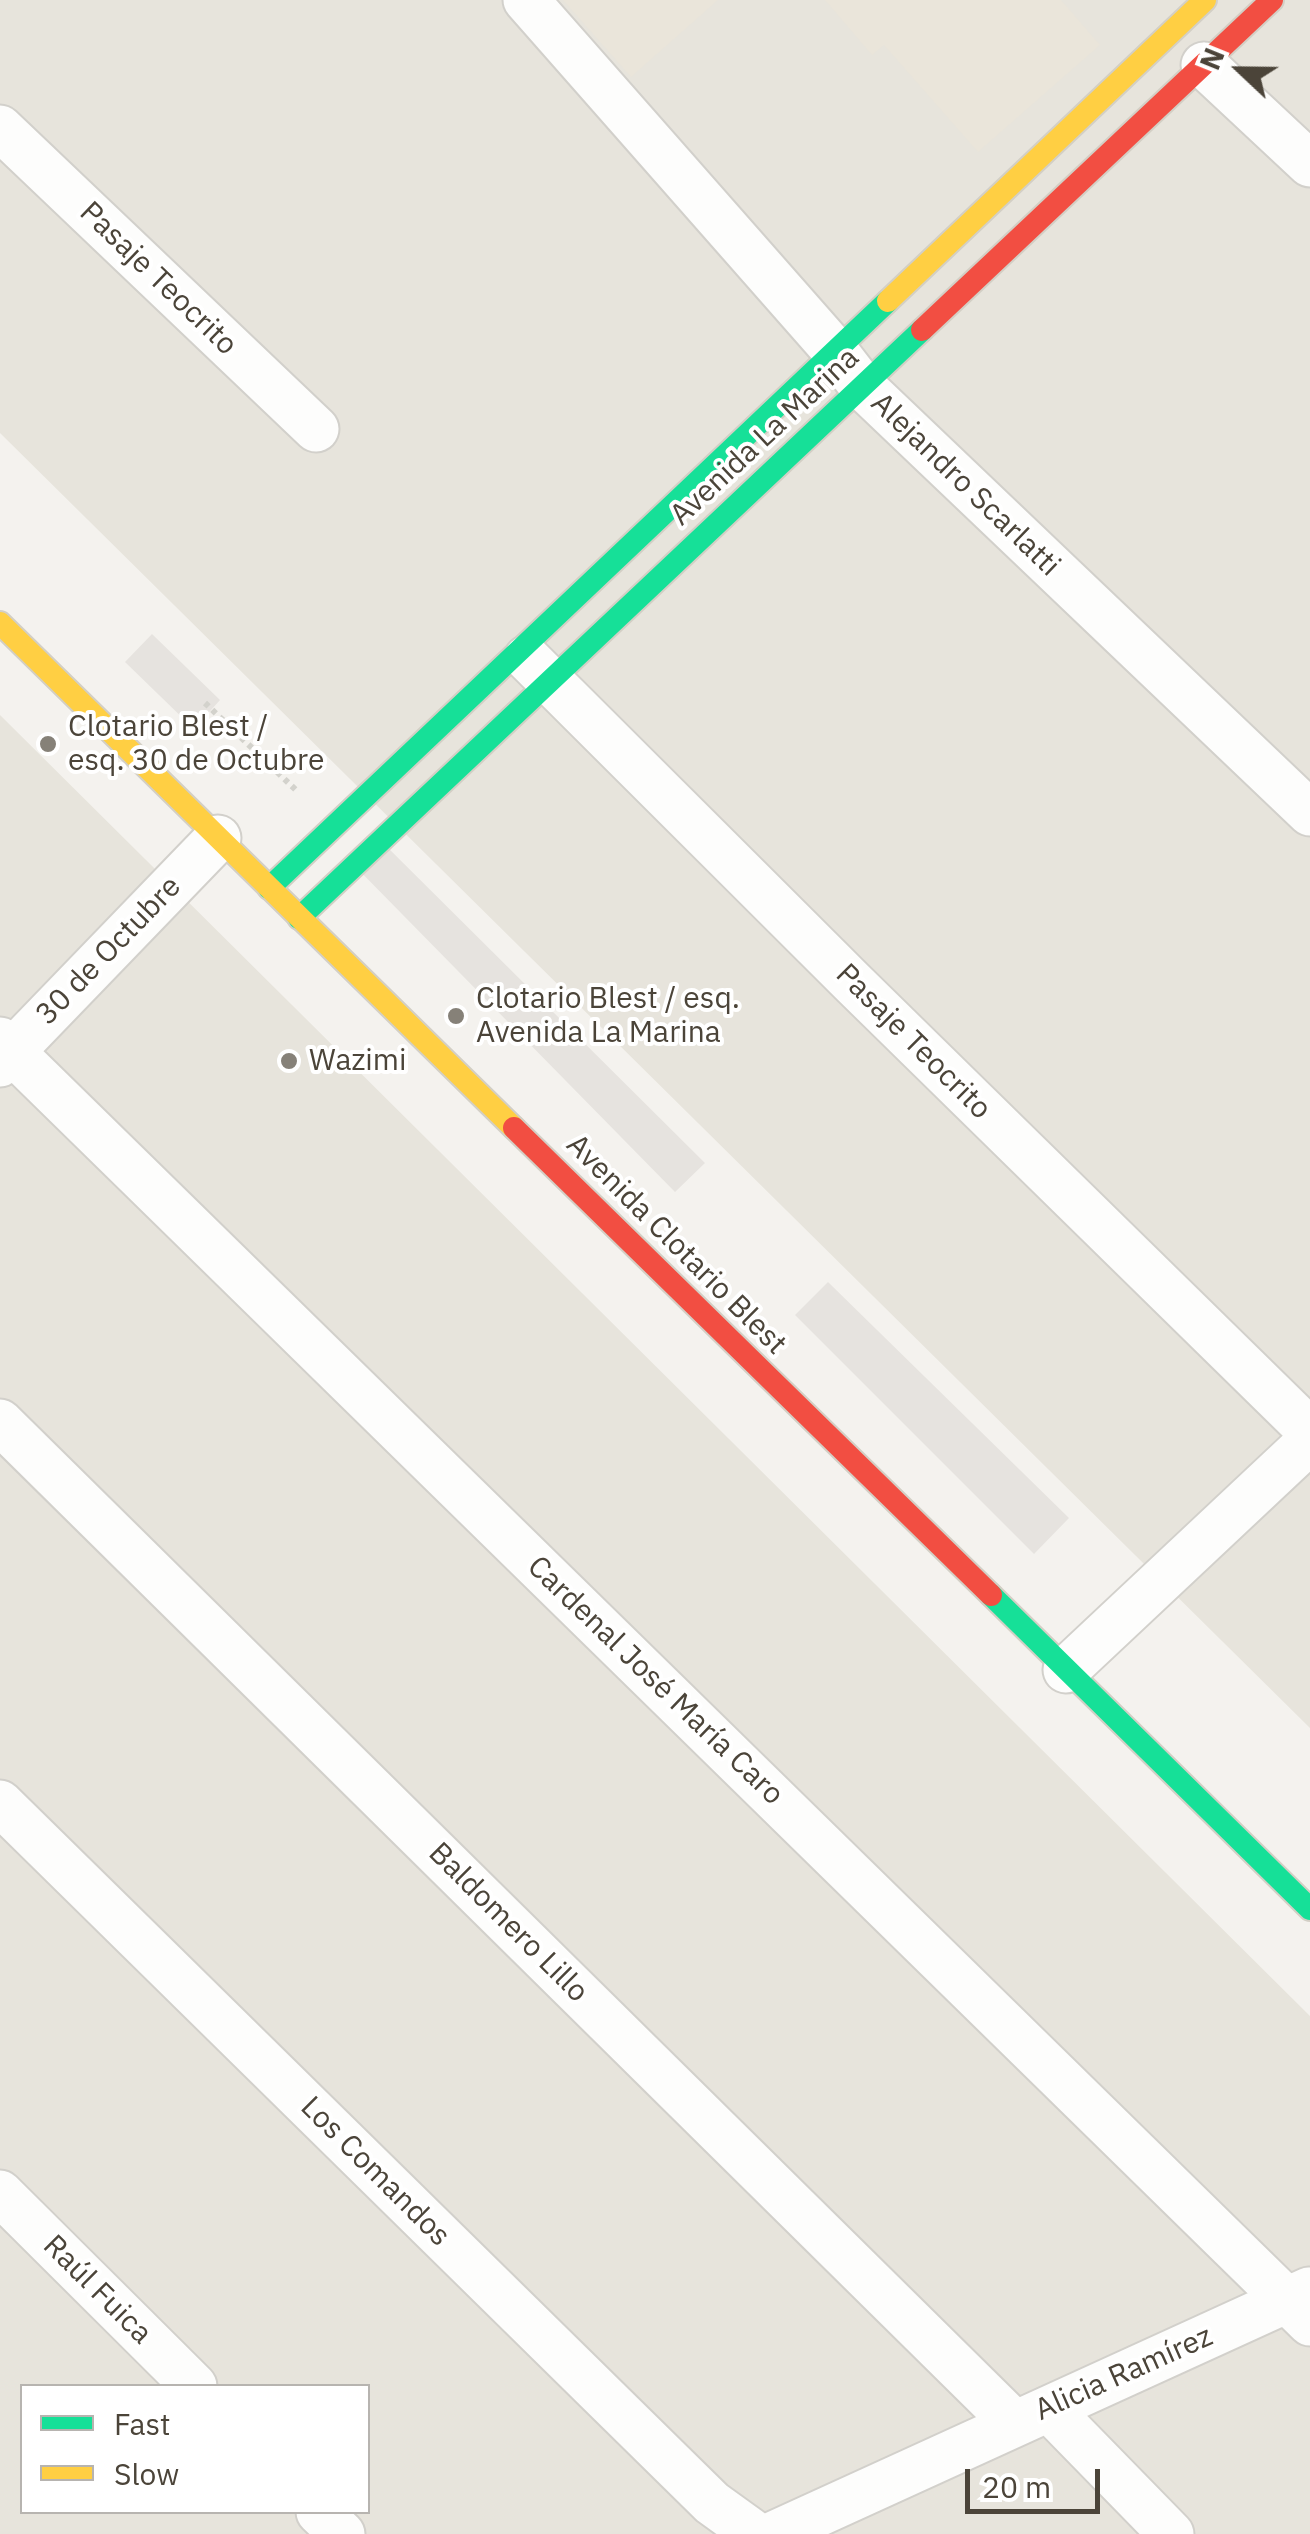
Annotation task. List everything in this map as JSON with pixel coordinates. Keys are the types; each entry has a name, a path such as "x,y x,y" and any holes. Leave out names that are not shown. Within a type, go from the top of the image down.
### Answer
{"street":[{"name":"Alejandro Scarlatti","path":"526,0 862,386 1310,813"},
{"name":"Avenida La Marina","path":"299,918 834,351 1205,0"},
{"name":"Avenida La Marina","path":"269,888 333,826 534,665 862,386 1272,0"},
{"path":"1204,65 1310,164"},
{"name":"Pasaje Teocrito","path":"0,128 316,429"},
{"name":"Avenida Clotario Blest","path":"0,623 1310,1910"},
{"name":"Pasaje Teocrito","path":"534,665 1310,1431"},
{"name":"30 de Octubre","path":"4,1052 218,838"},
{"name":"Cardenal José María Caro","path":"4,1052 1302,2304"},
{"name":"Baldomero Lillo","path":"0,1422 1032,2416 1171,2534"},
{"path":"1066,1670 1310,1441"},
{"name":"Los Comandos","path":"0,1803 712,2503 755,2534"},
{"name":"Raúl Fuica","path":"0,2193 192,2384"},
{"name":"Alicia Ramírez","path":"774,2534 1032,2416 1302,2304"},
{"path":"322,2514 342,2534"}],"path":[{"path":"205,703 333,826"}],"shaded area":[{"path":"0,0 1310,0 1310,1728 0,433"},
{"path":"563,0 718,0 631,77"},
{"path":"825,0 1061,0 1100,45 978,152 884,45 872,55"},
{"path":"152,634 220,700 194,729 125,662"},
{"path":"0,715 1310,2016 1310,2534 0,2534"},
{"path":"372,832 705,1163 675,1192 347,858"},
{"path":"828,1282 1069,1518 1034,1554 795,1315"}],"traffic: fast":[{"path":"269,888 888,301"},
{"path":"299,918 922,330"},
{"path":"991,1595 1310,1909"}],"traffic: slow":[{"path":"888,301 1205,0"},
{"path":"0,623 514,1128"}],"traffic: jam":[{"path":"922,330 1272,0"},
{"path":"514,1128 991,1595"}],"place":[{"name":"Clotario Blest / esq. 30 de Octubre","path":"48,744"},
{"name":"Clotario Blest / esq. Avenida La Marina","path":"456,1016"},
{"name":"Wazimi","path":"289,1061"}]}
